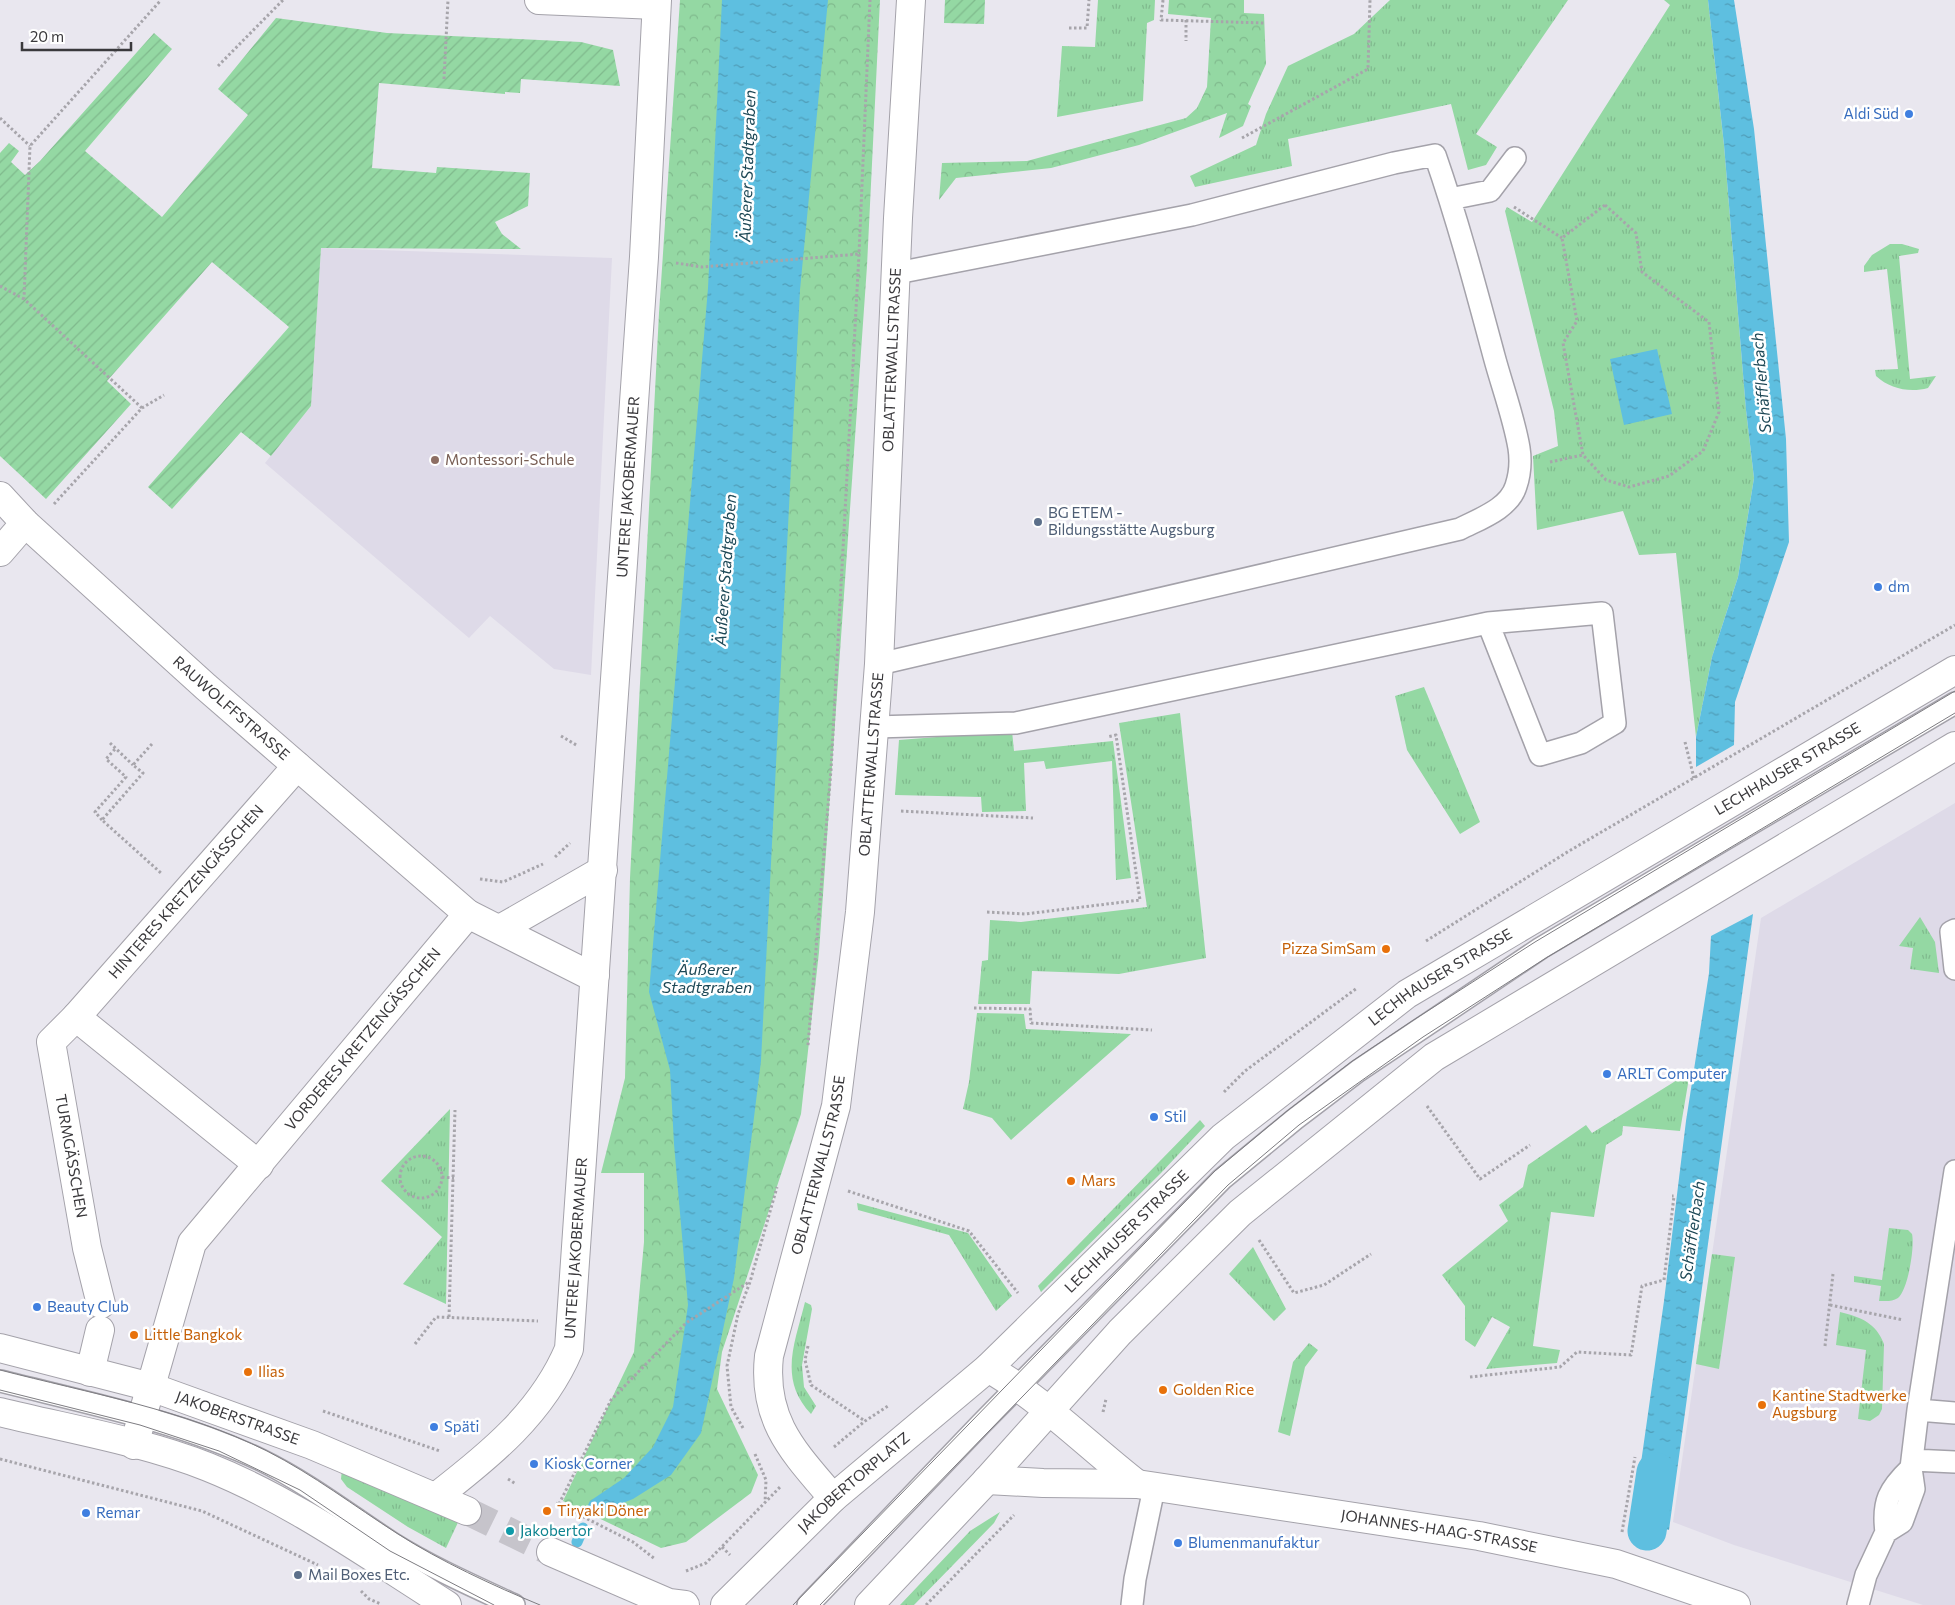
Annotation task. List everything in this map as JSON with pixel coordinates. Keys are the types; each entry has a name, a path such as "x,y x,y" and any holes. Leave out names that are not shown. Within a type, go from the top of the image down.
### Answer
{"street":[{"path":"539,0 657,3"},
{"name":"OBLATTERWALLSTRASSE","path":"833,1498 793,1451 776,1419 766,1379 769,1356 836,1106 860,912 879,664 910,0"},
{"name":"UNTERE JAKOBERMAUER","path":"437,1496 479,1465 532,1413 558,1376 569,1350 644,257 657,3"},
{"name":"RAUWOLFFSTRASSE","path":"0,496 26,523 297,766 468,914"},
{"path":"0,552 26,523"},
{"name":"LECHHAUSER STRASSE","path":"988,1368 1222,1136 1408,994 1955,670"},
{"path":"869,1605 987,1480 1120,1332 1240,1213 1434,1058 1955,746"},
{"name":"HINTERES KRETZENGÄSSCHEN","path":"76,1017 297,766"},
{"path":"500,929 603,870"},
{"path":"468,914 585,973 595,975"},
{"name":"VORDERES KRETZENGÄSSCHEN","path":"134,1445 192,1243 468,914"},
{"path":"76,1017 259,1165"},
{"name":"TURMGÄSSCHEN","path":"76,1017 50,1042 101,1317 90,1372"},
{"name":"JAKOBERSTRASSE","path":"0,1348 151,1387 312,1445 437,1496 467,1511"},
{"path":"988,1368 1020,1387 1050,1409 1081,1438 1146,1486"},
{"name":"JAKOBERTORPLATZ","path":"725,1605 833,1498 988,1368"},
{"path":"0,1412 186,1459 258,1489 447,1605"},
{"name":"JOHANNES-HAAG-STRASSE","path":"987,1480 1043,1484 1146,1486 1479,1536 1616,1564 1708,1601 1736,1605"},
{"path":"551,1552 668,1603 685,1605"}],"lane":[{"path":"879,664 1460,529 1488,515 1506,502 1516,488 1520,468 1519,448 1450,199 1435,155 1394,163 1192,215 897,274"},
{"path":"1450,199 1490,192 1515,158"},
{"path":"875,727 1016,723 1488,623 1602,613 1615,723 1581,742 1540,755 1488,623"},
{"path":"808,1605 1222,1179 1294,1119 1358,1072 1541,948 1955,703"},
{"path":"1955,930 1951,932 1955,969"},
{"path":"1858,1605 1866,1575 1886,1532 1884,1515 1887,1500 1894,1484 1912,1464 1930,1326 1955,1171"},
{"path":"0,1381 142,1418 222,1444 261,1461 304,1484 394,1544 514,1605"},
{"path":"1918,1410 1955,1413"},
{"path":"1912,1464 1955,1462"},
{"path":"1132,1605 1146,1486"}],"path":[{"path":"24,299 30,146 161,0"},
{"path":"218,66 282,0"},
{"path":"444,79 448,0"},
{"path":"808,1047 831,770 859,254 870,0"},
{"path":"1069,28 1087,28 1089,0"},
{"path":"1163,0 1161,20 1265,23"},
{"path":"1242,138 1368,70 1370,0"},
{"path":"1186,20 1186,41"},
{"path":"0,118 30,146"},
{"path":"1490,192 1562,238 1577,321 1563,343 1583,455 1606,480 1629,487 1669,476 1703,451 1719,412 1710,322 1642,272 1636,233 1605,205 1562,238"},
{"path":"702,267 859,254"},
{"path":"0,286 24,299 142,408"},
{"path":"51,507 142,408 164,395"},
{"path":"987,912 1025,914 1140,900 1116,736 1097,738"},
{"path":"1685,742 1694,778"},
{"path":"102,820 143,773 110,743"},
{"path":"134,765 152,744"},
{"path":"116,748 106,759 126,777 95,812 185,895"},
{"path":"869,809 1033,818"},
{"path":"553,859 574,839"},
{"path":"477,879 504,882 544,863"},
{"path":"974,1008 1030,1009 1031,1023 1152,1030"},
{"path":"1418,1109 1433,1098"},
{"path":"1426,1104 1480,1179 1530,1145"},
{"path":"449,1317 455,1110"},
{"path":"420,1156 433,1160 438,1165 442,1177 436,1191 424,1197 411,1195 406,1191 400,1179 403,1166 413,1157 420,1156"},
{"path":"442,1177 454,1178"},
{"path":"744,1431 731,1407 727,1366 738,1314 750,1282 780,1178"},
{"path":"842,1189 969,1231 1020,1295"},
{"path":"1470,1378 1560,1367 1577,1352 1631,1355 1642,1286 1664,1280 1674,1196 1672,1196"},
{"path":"1250,1245 1258,1238 1294,1293 1324,1285 1371,1254"},
{"path":"1826,1346 1833,1274"},
{"path":"662,1565 634,1542 558,1504 611,1400 676,1332 750,1282"},
{"path":"1830,1305 1930,1326"},
{"path":"415,1344 436,1317 571,1323"},
{"path":"1081,1438 1104,1411 1107,1391"},
{"path":"677,1571 685,1571 706,1563 765,1504 766,1480 752,1447"},
{"path":"1616,1564 1635,1456"},
{"path":"0,1458 202,1511 293,1553"},
{"path":"926,1605 1010,1517 1022,1510 1043,1484"}],"shaded area":[{"name":"Montessori-Schule","path":"321,248 612,258 591,675 554,669 490,616 469,638 265,463 311,406"},
{"path":"1955,803 1955,1605 1923,1605 1734,1545 1673,1522 1761,918"}],"green space":[{"path":"680,0 880,0 867,266 819,952 801,1114 722,1352 717,1389 758,1475 751,1493 686,1542 661,1548 563,1501 634,1352 644,1242 644,1173 601,1173 625,1078 630,878 659,313"},
{"path":"945,0 985,0 984,24 944,23"},
{"path":"1098,0 1155,0 1154,20 1147,23 1143,101 1057,117 1062,46 1095,47"},
{"path":"1169,0 1244,0 1244,13 1264,14 1266,64 1248,104 1251,106 1243,126 1219,138 1227,113 1139,145 1051,168 956,178 939,200 942,163 1027,161 1186,118 1197,108 1207,87 1211,18 1168,14"},
{"path":"1390,0 1568,0 1476,134 1497,147 1486,165 1468,170 1451,104 1288,139 1292,166 1195,187 1190,176 1256,145 1266,114 1288,66 1354,34"},
{"path":"1664,0 1708,0 1724,145 1746,410 1754,478 1738,577 1712,657 1696,737 1676,553 1639,555 1623,511 1537,530 1533,456 1558,446 1554,411 1505,211 1507,207 1532,222 1670,5"},
{"path":"276,18 387,33 581,42 613,50 620,86 521,79 520,93 505,92 505,94 379,83 372,168 436,173 437,167 530,173 528,206 495,222 502,234 521,249 321,248 311,406 271,456 241,432 172,509 148,487 289,327 212,262 107,381 131,404 46,499 0,456 0,153 9,143 19,151 11,162 25,175 40,161 154,33 172,49 85,151 162,217 248,115 218,89"},
{"path":"1890,244 1902,244 1919,249 1918,253 1899,256 1910,379 1936,376 1928,388 1900,389 1876,376 1875,370 1898,369 1887,269 1864,272 1864,266 1872,255"},
{"path":"1424,687 1480,822 1460,834 1407,750 1395,696"},
{"path":"1180,713 1206,958 1119,974 1032,971 1030,1004 978,1004 982,961 988,960 990,920 1021,922 1147,907 1119,723"},
{"path":"1012,731 1014,751 1113,741 1131,878 1116,880 1112,761 1046,769 1044,761 1024,763 1026,811 982,812 981,797 895,795 899,740"},
{"path":"1920,917 1935,942 1939,973 1910,969 1913,948 1899,946"},
{"path":"977,1013 1024,1014 1026,1029 1131,1034 1011,1140 992,1118 963,1109 969,1082"},
{"path":"1690,1072 1680,1131 1623,1126 1622,1135 1606,1145 1594,1217 1551,1212 1533,1346 1560,1350 1557,1363 1486,1369 1510,1327 1492,1317 1475,1347 1465,1340 1465,1306 1442,1275 1508,1221 1499,1205 1523,1187 1528,1165 1586,1125 1592,1133"},
{"path":"450,1109 446,1304 403,1284 442,1237 381,1181"},
{"path":"1200,1120 1205,1126 1161,1173 1041,1292 1038,1286"},
{"path":"857,1203 968,1233 1012,1296 996,1311 949,1235 858,1210"},
{"path":"1889,1228 1908,1230 1912,1234 1912,1257 1902,1293 1893,1300 1879,1301 1881,1286 1854,1282 1854,1276 1882,1280"},
{"path":"1253,1247 1286,1309 1274,1321 1229,1274"},
{"path":"1712,1254 1735,1257 1719,1369 1696,1364"},
{"path":"805,1302 811,1305 812,1309 802,1365 804,1387 816,1406 811,1414 801,1401 795,1388 792,1374 794,1346"},
{"path":"1840,1312 1867,1322 1877,1331 1884,1344 1882,1409 1879,1415 1870,1421 1858,1419 1866,1350 1836,1345"},
{"path":"1309,1343 1318,1350 1305,1367 1290,1436 1278,1432 1293,1362"},
{"path":"342,1469 461,1516 446,1548 408,1527 347,1487 341,1479"},
{"path":"1000,1512 994,1523 914,1605 900,1605 970,1531"}],"water":[{"name":"Äußerer Stadtgraben","path":"722,0 828,0 800,290 761,1061 734,1278 701,1433 671,1475 633,1499 605,1510 597,1516 585,1511 590,1501 624,1478 653,1447 673,1407 688,1305 674,1144 670,1070 649,992 708,288"},
{"path":"1708,0 1734,0 1754,129 1786,439 1789,542 1735,702 1734,745 1696,767 1696,737 1712,657 1738,577 1754,478 1746,410 1724,145"},
{"path":"1657,349 1672,414 1624,425 1610,359"},
{"path":"1753,914 1669,1530 1633,1519 1664,1301 1686,1121 1709,973 1711,936"}],"waterway":[{"name":"Schäfflerbach","path":"1647,1531 1656,1472"},
{"name":"Äußerer Stadtgraben","path":"577,1542 583,1528"}],"tunnel":[{"path":"467,1511 551,1552"}],"tram line":[{"path":"793,1605 1215,1171 1287,1111 1351,1062 1535,942 1955,691"},
{"path":"820,1605 1228,1185 1299,1125 1423,1037 1546,958 1955,713"},
{"path":"0,1370 170,1413 236,1437 267,1451 301,1470 431,1554 540,1605"},
{"path":"0,1390 140,1425 219,1451 300,1490 390,1551 494,1605"}],"place":[{"name":"Aldi Süd","path":"1909,114"},
{"name":"Montessori-Schule","path":"435,460"},
{"name":"BG ETEM - Bildungsstätte Augsburg","path":"1038,522"},
{"name":"dm","path":"1878,587"},
{"name":"Pizza SimSam","path":"1386,949"},
{"name":"ARLT Computer","path":"1607,1074"},
{"name":"Stil","path":"1154,1117"},
{"name":"Mars","path":"1071,1181"},
{"name":"Beauty Club","path":"37,1307"},
{"name":"Little Bangkok","path":"134,1335"},
{"name":"Ilias","path":"248,1372"},
{"name":"Golden Rice","path":"1163,1390"},
{"name":"Kantine Stadtwerke Augsburg","path":"1762,1405"},
{"name":"Späti","path":"434,1427"},
{"name":"Kiosk Corner","path":"534,1464"},
{"name":"Tiryaki Döner","path":"547,1511"},
{"name":"Remar","path":"86,1513"},
{"name":"Jakobertor","path":"510,1531"},
{"name":"Blumenmanufaktur","path":"1178,1543"},
{"name":"Mail Boxes Etc.","path":"298,1575"}]}
